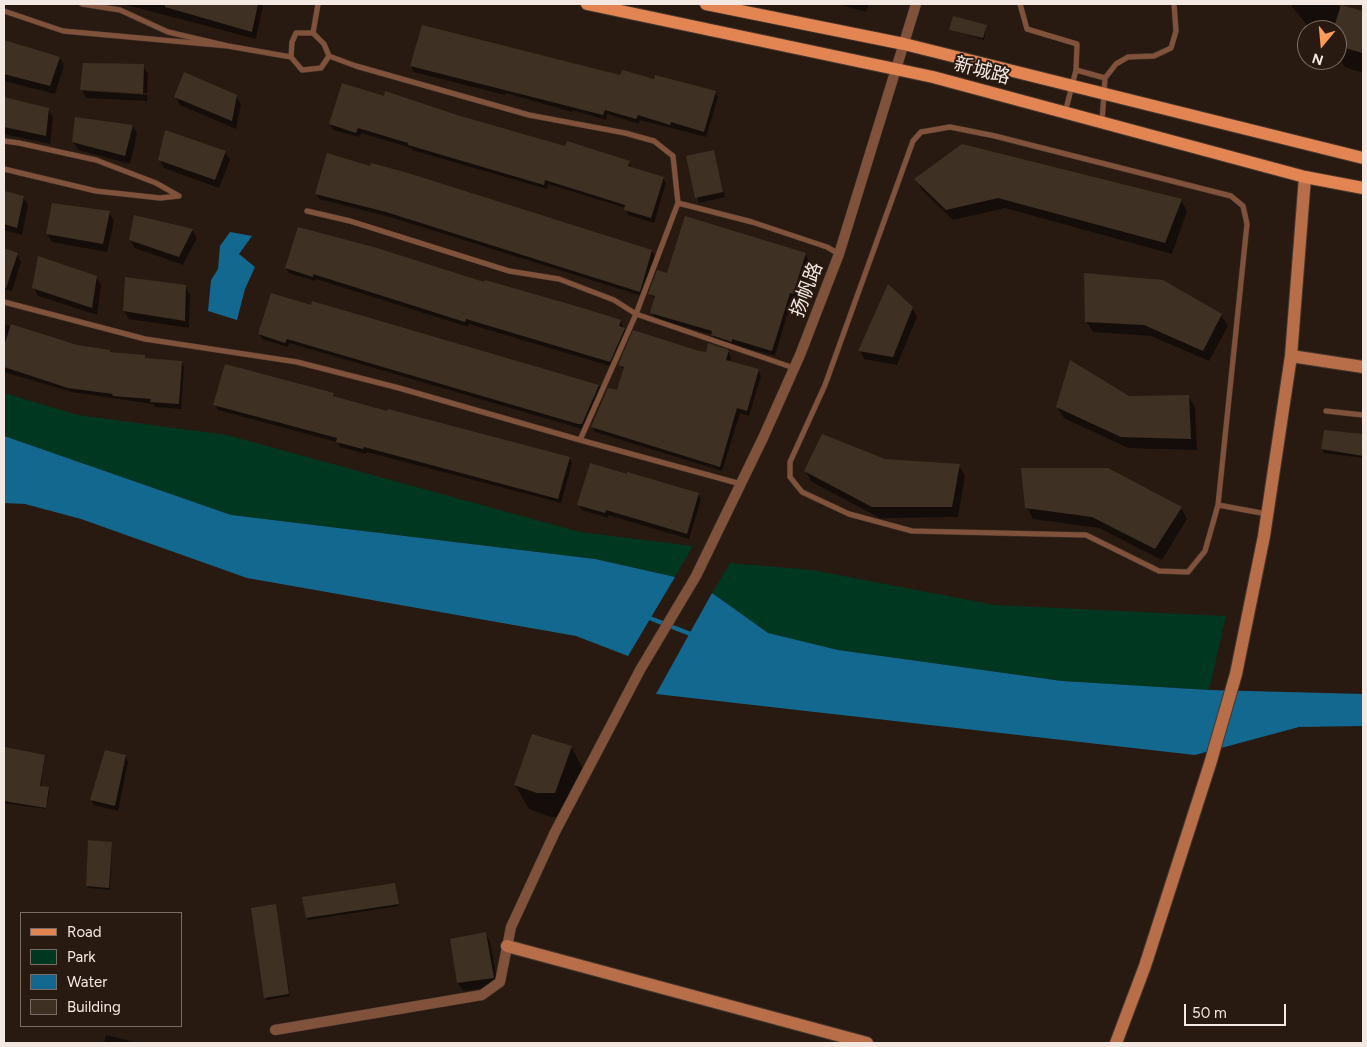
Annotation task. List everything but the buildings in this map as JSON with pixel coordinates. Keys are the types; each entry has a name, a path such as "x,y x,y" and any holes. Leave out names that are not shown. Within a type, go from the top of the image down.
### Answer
{"main road":[{"name":"新城路","path":"587,4 896,70 1305,176 1363,188"},
{"name":"新城路","path":"706,4 904,44 1363,158"}],"street":[{"name":"扬帆路","path":"274,1030 482,995 500,982 512,927 554,832 640,670 696,576 794,368 839,254 916,4"},
{"path":"1116,1043 1144,966 1210,764 1236,674 1268,514 1291,356 1305,176"},
{"path":"1291,356 1363,367"},
{"path":"507,946 867,1043"}],"lane":[{"path":"82,4 120,10 168,32 228,46"},
{"path":"313,33 318,4"},
{"path":"1020,4 1027,29 1077,44 1076,70 1066,113"},
{"path":"1102,122 1106,94 1105,78 1116,64 1128,57 1154,56 1171,48 1176,30 1174,4"},
{"path":"4,11 63,31 228,46 291,56"},
{"path":"329,56 321,68 302,70 291,56 292,42 296,33 313,33 324,44 329,56 400,79 529,115 625,132 654,141 673,156 678,204 636,314 580,440"},
{"path":"1076,70 1105,78"},
{"path":"950,127 995,136 1231,196 1243,206 1247,224 1218,505 1205,551 1188,572 1159,571 1086,535 912,531 849,514 802,492 790,477 790,462 825,385 913,141 921,132 950,127"},
{"path":"4,141 96,160 156,183 179,196 160,198 96,191 4,169"},
{"path":"678,204 752,222 827,247 839,254"},
{"path":"307,211 350,221 509,271 559,279 614,300 636,314 794,368"},
{"path":"4,302 145,339 297,362 399,388 741,484"},
{"path":"1326,411 1363,415"},
{"path":"1218,505 1268,514"}],"green space":[{"path":"4,393 78,415 227,435 580,532 693,546 675,577 595,559 231,515 4,436"},
{"path":"730,563 812,570 995,605 1226,616 1209,690 1062,681 838,650 768,633 712,593"}],"water":[{"path":"230,232 252,236 239,254 255,267 245,289 237,320 208,311 211,280 218,269 220,246"},
{"path":"4,436 231,515 595,559 675,577 628,656 576,636 247,578 81,519 25,504 4,503"},
{"path":"712,593 768,633 838,650 1062,681 1209,690 1363,694 1363,726 1299,727 1195,755 656,694"}],"waterway":[{"path":"647,617 693,635"}]}
